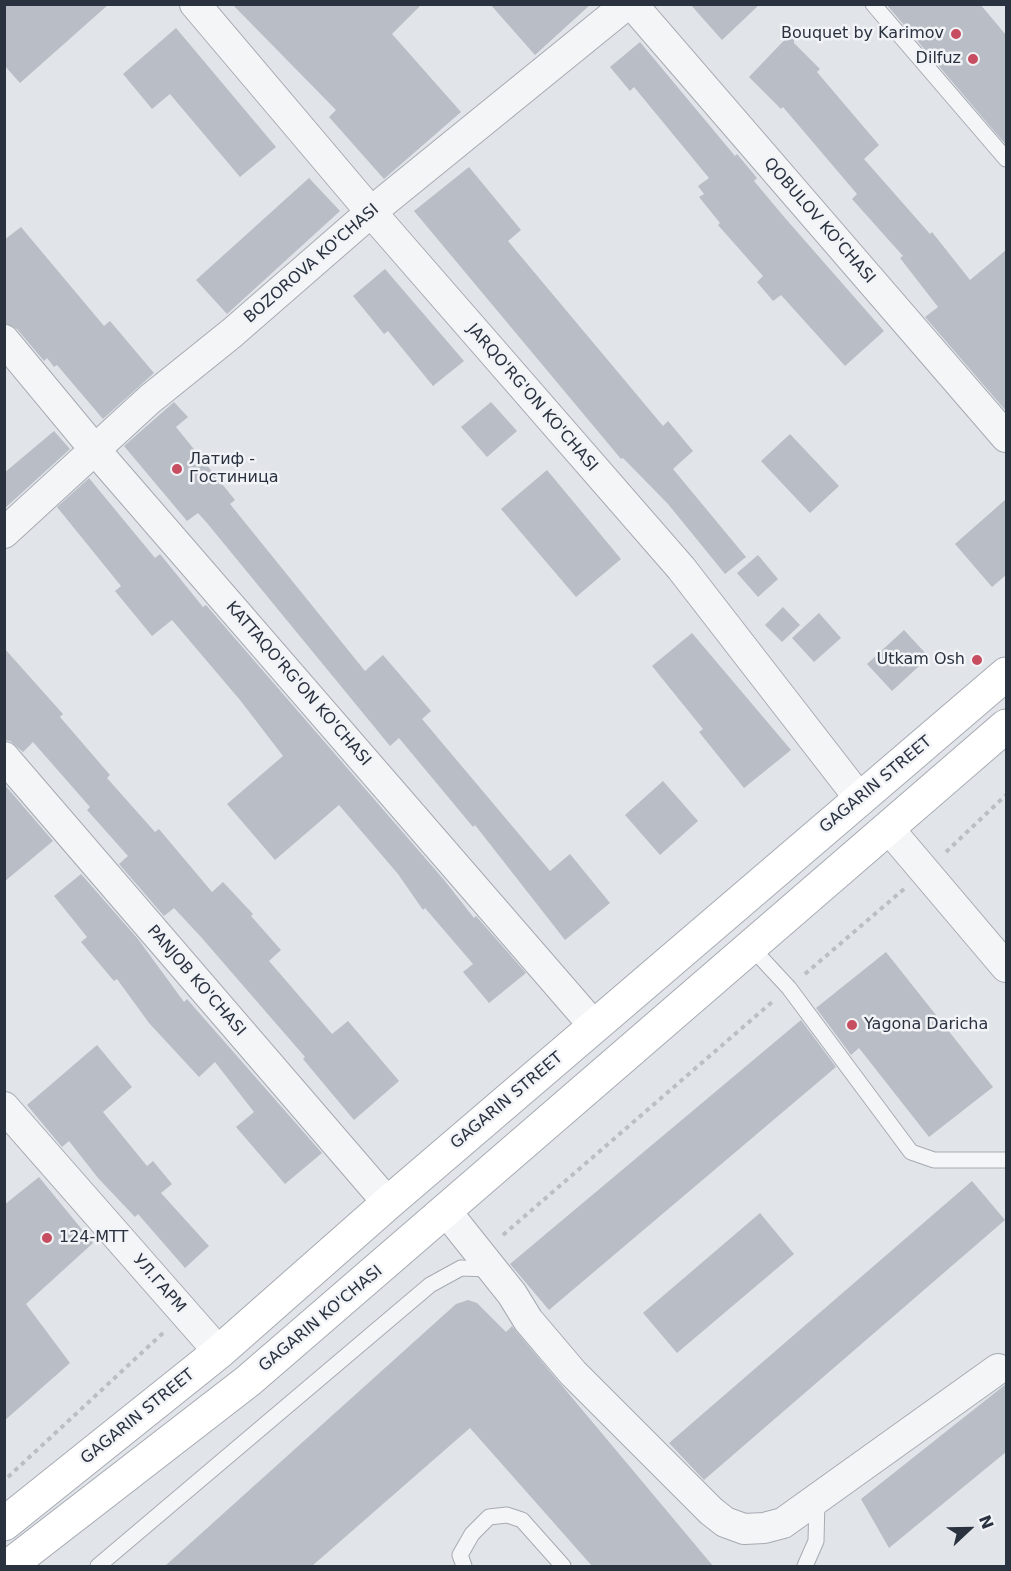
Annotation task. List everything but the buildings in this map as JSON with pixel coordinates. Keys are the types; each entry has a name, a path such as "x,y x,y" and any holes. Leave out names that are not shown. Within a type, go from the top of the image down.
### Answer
{"main road":[{"name":"GAGARIN STREET","path":"4,1524 219,1352 388,1203 1006,674"},
{"path":"751,947 1006,726"},
{"name":"GAGARIN KO'CHASI","path":"9,1566 248,1382 751,947"}],"street":[{"name":"JARQO'RG'ON KO'CHASI","path":"195,4 371,212 681,568 860,798"},
{"name":"BOZOROVA KO'CHASI","path":"4,533 150,399 232,333 371,212 627,4"},
{"name":"QOBULOV KO'CHASI","path":"632,4 1006,437"},
{"name":"KATTAQO'RG'ON KO'CHASI","path":"4,340 96,451 595,1027"},
{"name":"PANJOB KO'CHASI","path":"4,757 388,1203"},
{"path":"889,829 1006,967"},
{"name":"УЛ.ГАРМ","path":"4,1107 219,1352"},
{"path":"445,1210 512,1294 534,1327 573,1373 711,1511 725,1522 744,1529 764,1528 783,1523 998,1369"}],"lane":[{"path":"873,4 1006,159"},
{"path":"751,947 789,988 911,1152 934,1160 1006,1160"},
{"path":"98,1566 430,1284 461,1268 485,1262"},
{"path":"805,1566 816,1541 817,1500"},
{"path":"464,1566 460,1554 472,1534 489,1517 507,1515 522,1520 563,1566"}],"path":[{"path":"485,1262 789,988 924,872 1006,795"},
{"path":"4,1481 185,1314"}],"place":[{"name":"Bouquet by Karimov","path":"956,34"},
{"name":"Dilfuz","path":"973,59"},
{"name":"Латиф - Гостиница","path":"177,469"},
{"name":"Utkam Osh","path":"977,660"},
{"name":"Yagona Daricha","path":"852,1025"},
{"name":"124-MTT","path":"47,1238"}]}
